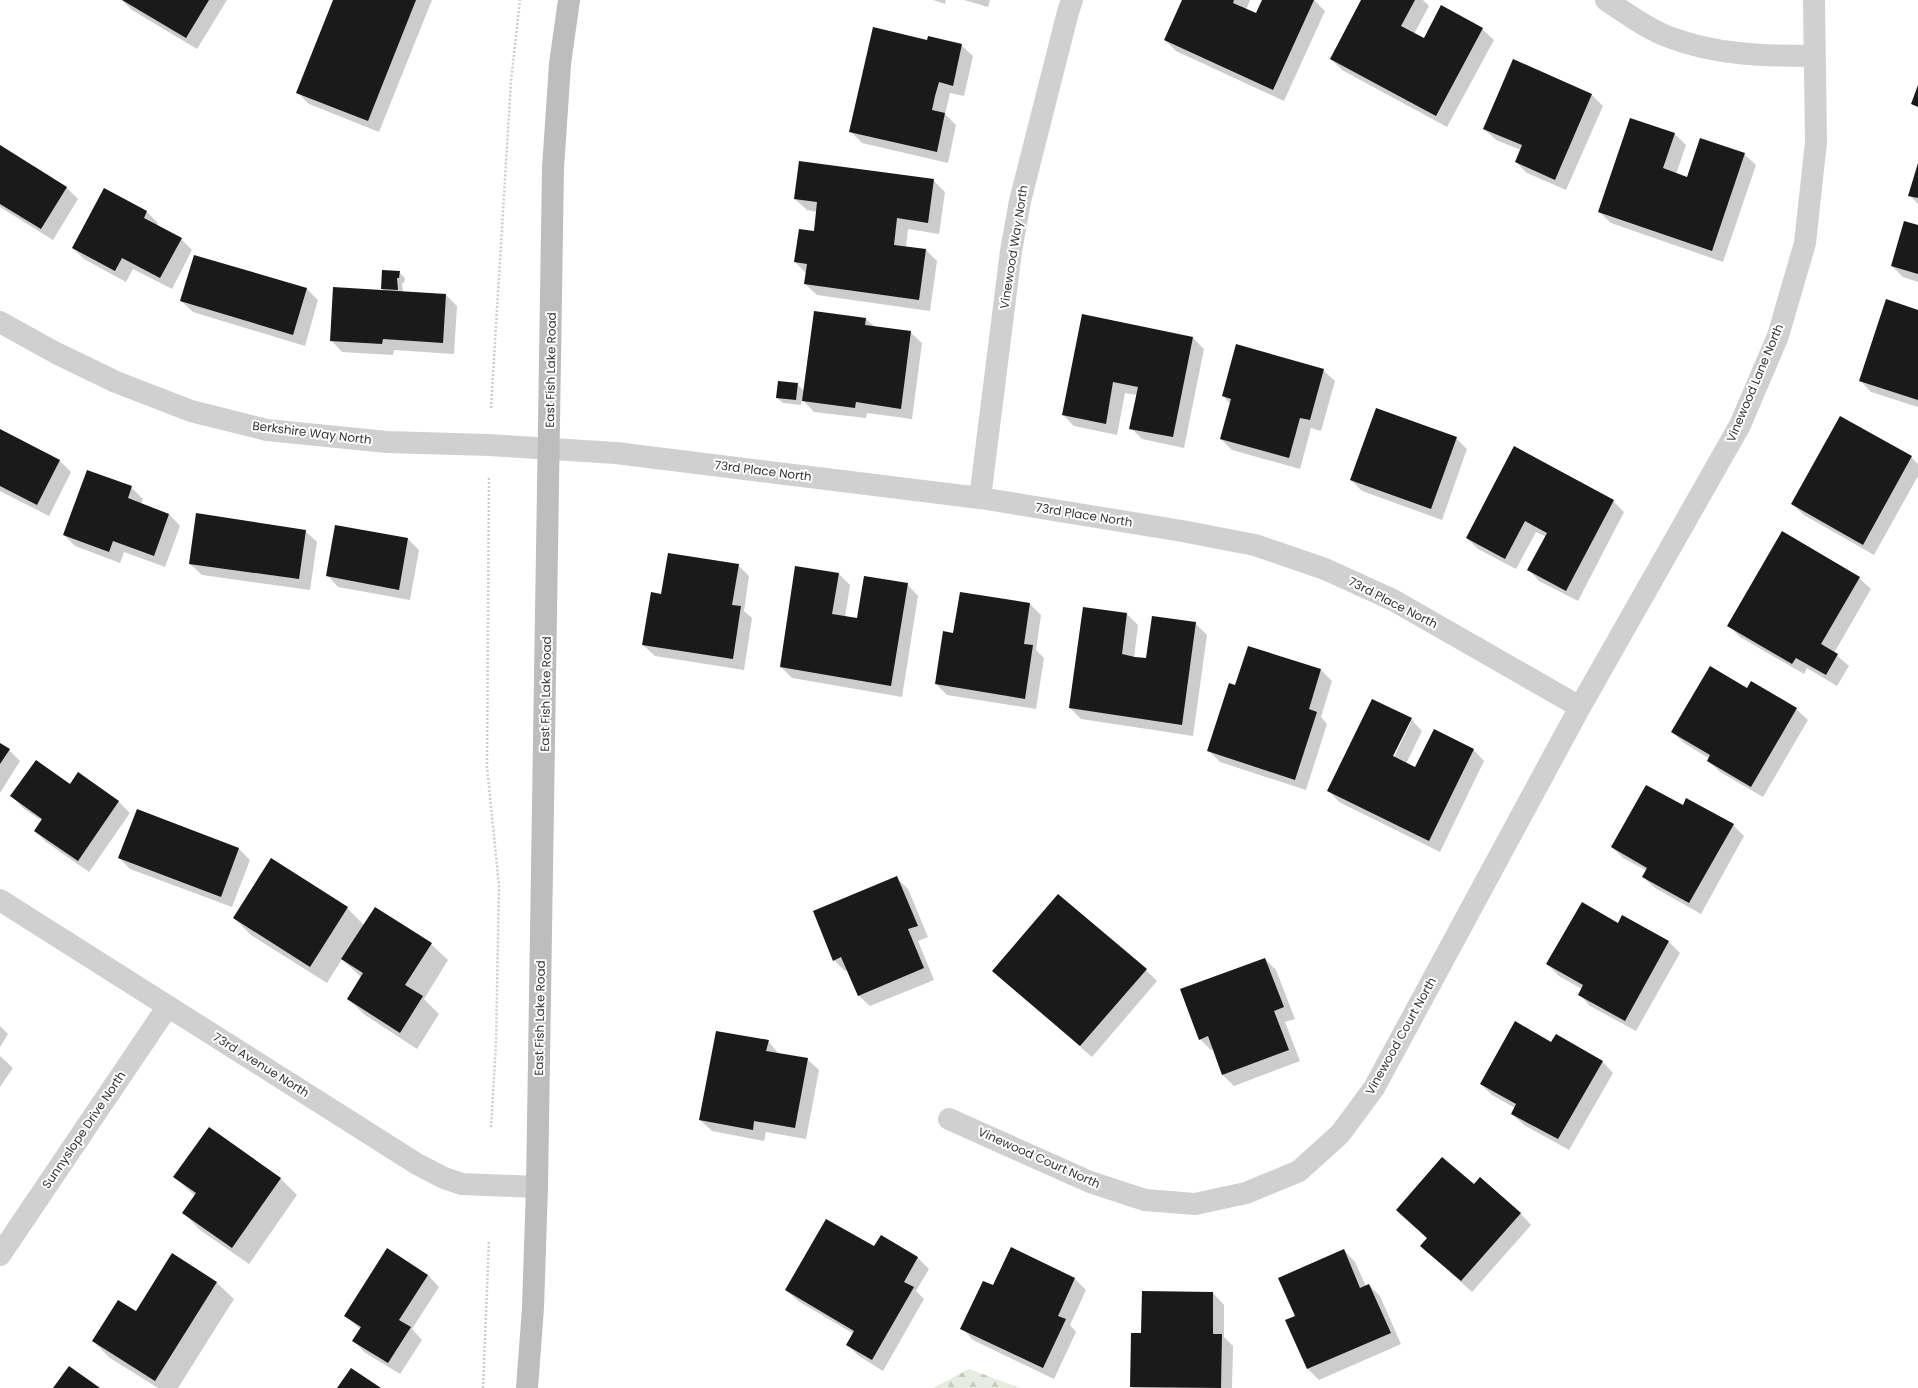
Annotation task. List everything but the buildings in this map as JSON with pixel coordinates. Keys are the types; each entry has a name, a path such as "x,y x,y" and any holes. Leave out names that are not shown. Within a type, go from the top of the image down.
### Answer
{"street":[{"name":"East Fish Lake Road","path":"527,1388 533,1308 537,1187 550,450 553,168 560,64 569,0"},
{"name":"Vinewood Way North","path":"980,498 1011,251 1020,201 1072,0"},
{"path":"1606,0 1630,16 1669,37 1713,49 1763,56 1813,56"},
{"name":"Vinewood Lane North","path":"1580,707 1740,426 1778,336 1805,243 1816,142 1813,56 1814,0"},
{"name":"Berkshire Way North","path":"0,322 56,354 116,382 191,411 267,430 387,442 489,445 550,450"},
{"name":"73rd Place North","path":"550,450 616,453 980,498 1182,530 1256,545 1325,569 1393,600 1580,707"},
{"name":"Vinewood Court North","path":"949,1119 1090,1182 1145,1200 1195,1204 1246,1193 1299,1171 1340,1134 1374,1088 1580,707"},
{"name":"73rd Avenue North","path":"0,900 417,1164 444,1178 462,1184 537,1187"},
{"name":"Sunnyslope Drive North","path":"0,1255 168,1006"}],"path":[{"path":"491,408 510,81 520,0"},
{"path":"489,478 488,767 499,886 496,1044 491,1128"},
{"path":"483,1388 489,1241"}],"green space":[{"path":"969,1369 1020,1388 933,1388"}]}
